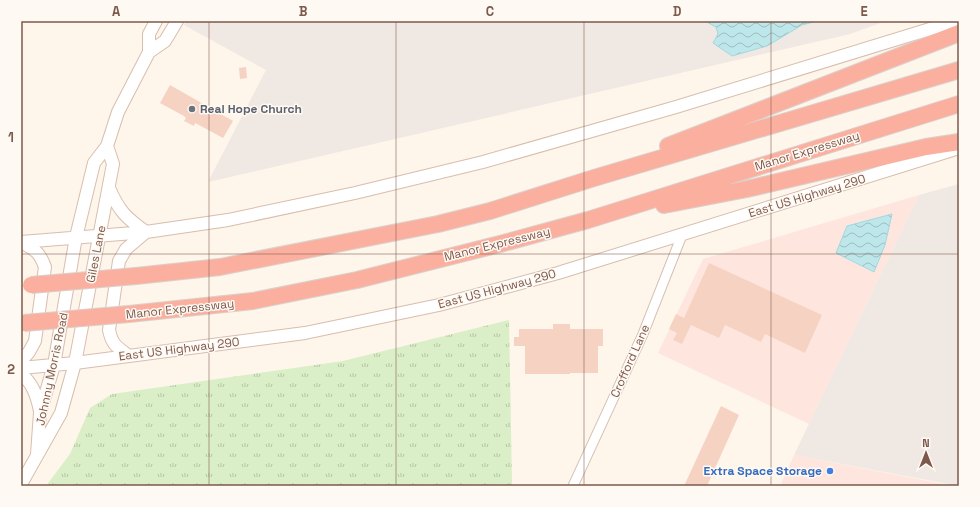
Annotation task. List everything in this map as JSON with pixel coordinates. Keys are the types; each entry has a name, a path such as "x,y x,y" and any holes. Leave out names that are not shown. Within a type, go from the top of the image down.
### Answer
{"highway":[{"path":"594,178 680,142 959,33"},
{"path":"26,285 136,276 220,267 438,224 490,211 594,178 959,70"},
{"name":"Manor Expressway","path":"23,323 253,301 342,283 492,246 588,220 959,104"},
{"path":"588,220 747,189 926,147 959,142"}],"main road":[{"name":"Giles Lane","path":"76,237 94,163 108,146 118,112 149,52 149,34 156,21"},
{"name":"Giles Lane","path":"149,52 165,41 176,21"},
{"path":"21,242 146,232 228,220 355,193 483,162 676,107 956,21"},
{"name":"Giles Lane","path":"75,363 99,235 110,188 113,164 108,146"},
{"name":"East US Highway 290","path":"21,368 75,363 305,333 439,305 558,274 959,148"},
{"path":"110,188 116,204 123,213 129,220 146,232"},
{"path":"129,356 115,346 111,340 109,330 119,261 126,249 146,232"},
{"name":"Johnny Morris Road","path":"37,454 40,413 54,364 76,237"},
{"path":"21,242 41,256 45,267 35,341 29,352 21,361"},
{"name":"Johnny Morris Road","path":"21,484 61,412 75,363"},
{"path":"21,374 32,386 37,398 40,413"}],"street":[{"name":"Crofford Lane","path":"573,486 643,334 682,235"}],"shaded area":[{"path":"187,21 886,21 850,34 208,182 266,70 184,25"},
{"path":"959,184 959,486 794,455 919,195"},
{"path":"919,195 809,424 658,353 703,259"},
{"name":"Extra Space Storage","path":"794,455 954,486 780,486"}],"green space":[{"path":"509,320 512,486 46,486 70,454 90,408 112,394 343,361"}],"water":[{"path":"705,21 817,21 802,25 767,46 732,56 713,43 718,34 716,27"},
{"path":"892,214 885,245 874,272 836,253 847,226"}],"building":[{"path":"246,67 247,78 240,79 239,68"},
{"name":"Real Hope Church","path":"170,85 233,121 223,138 195,123 194,126 184,121 186,118 184,116 160,103"},
{"path":"709,263 822,315 805,353 765,334 761,342 725,325 719,338 691,325 682,344 673,340 677,333 669,329 676,314 684,318"},
{"path":"553,324 570,324 570,329 603,329 603,346 598,346 598,373 525,374 525,346 514,346 514,337 519,337 519,329 553,329"},
{"path":"721,406 739,415 707,486 684,486"}],"place":[{"name":"Real Hope Church","path":"192,109"},
{"name":"Extra Space Storage","path":"830,471"}]}
